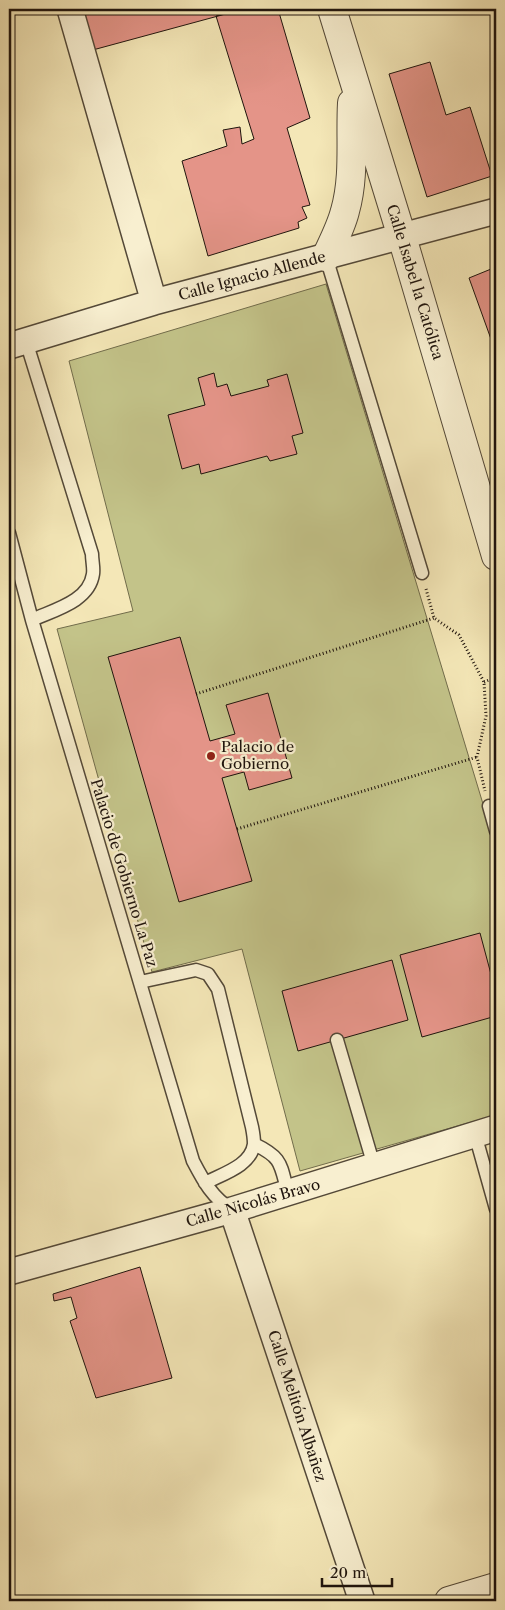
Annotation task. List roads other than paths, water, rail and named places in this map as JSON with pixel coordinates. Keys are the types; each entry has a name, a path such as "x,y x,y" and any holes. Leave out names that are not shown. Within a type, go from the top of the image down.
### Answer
{"street":[{"path":"70,9 154,302"},
{"name":"Calle Isabel la Católica","path":"332,9 402,237 496,556"},
{"path":"326,257 346,210 351,179 354,81"},
{"name":"Calle Ignacio Allende","path":"17,344 154,302 496,211"},
{"name":"Calle Nicolás Bravo","path":"9,1272 232,1210 486,1131"},
{"name":"Calle Melitón Albañez","path":"232,1210 362,1601"},
{"path":"449,1601 496,1587"}],"lane":[{"path":"326,257 422,573"},
{"path":"17,344 92,554 93,574 89,588 79,598 32,620"},
{"name":"Palacio de Gobierno La Paz","path":"9,533 32,620 193,1161 205,1183 219,1202 232,1210"},
{"path":"489,806 496,831"},
{"path":"140,982 196,970 208,974 218,989 252,1127 254,1144 248,1158 236,1168 205,1183"},
{"path":"338,1040 374,1166"},
{"path":"486,1131 496,1209"},
{"path":"254,1144 268,1151 280,1162 288,1193"}],"place":[{"name":"Palacio de Gobierno","path":"211,756"}]}
